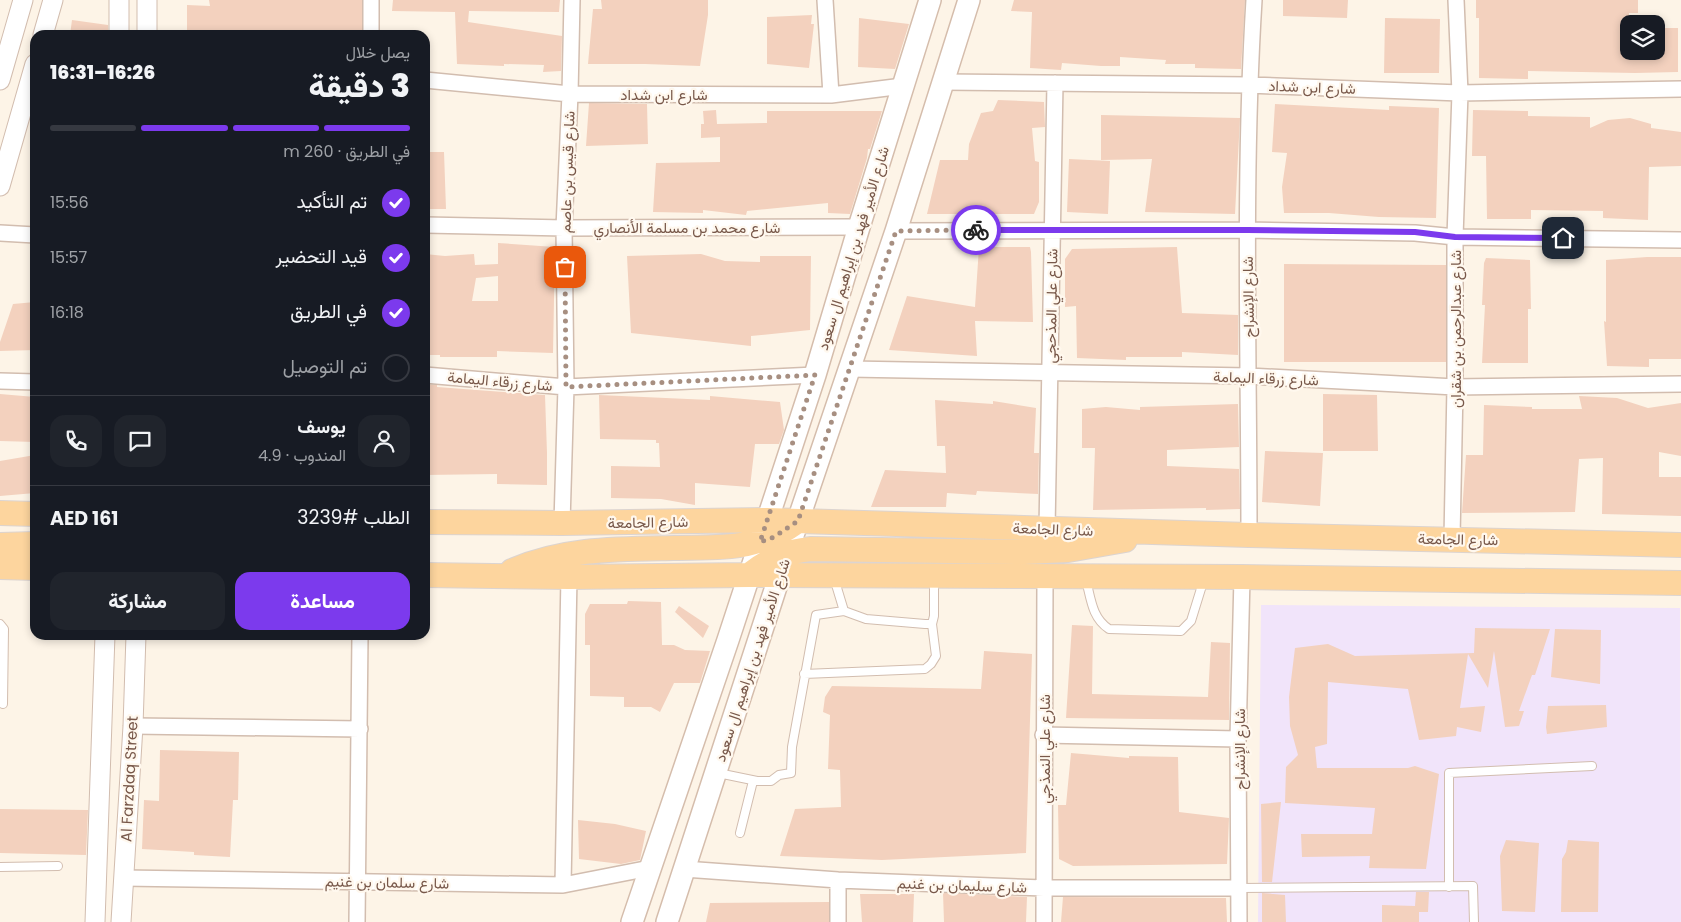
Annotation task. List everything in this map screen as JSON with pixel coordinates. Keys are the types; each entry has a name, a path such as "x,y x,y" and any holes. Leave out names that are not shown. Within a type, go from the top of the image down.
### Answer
{"main road":[{"name":"شارع الأمير فهد بن إبراهيم ال سعود","path":"632,922 815,375 930,0"},
{"name":"شارع الأمير فهد بن إبراهيم ال سعود","path":"667,922 787,553 896,231 969,0"},
{"path":"0,513 30,514"},
{"name":"شارع الجامعة","path":"430,522 562,523 767,520 1249,535 1452,538 1681,545"},
{"path":"502,576 535,562 578,552 732,547 760,542 774,537 798,521"},
{"path":"749,575 773,558 787,553 810,549 1046,552 1098,546 1155,532"},
{"path":"0,545 30,544"},
{"path":"0,567 30,568"},
{"path":"430,575 569,577 934,575 1681,582"}],"street":[{"path":"23,0 2,74 30,69"},
{"path":"44,30 53,0"},
{"path":"118,30 119,0"},
{"path":"147,0 147,30"},
{"path":"371,0 371,30"},
{"name":"شارع قيس بن عاصم","path":"562,523 566,387 564,228 572,0"},
{"path":"825,0 831,95"},
{"name":"شارع الإنشراح","path":"1249,535 1247,230 1249,85 1254,0"},
{"name":"شارع عبدالرحمن بن شقران","path":"1452,538 1455,237 1460,93 1456,0"},
{"name":"شارع ابن شداد","path":"430,80 570,94 831,95 903,86"},
{"path":"0,186 30,82"},
{"name":"شارع ابن شداد","path":"944,82 1249,85 1460,93 1681,89"},
{"name":"شارع علي المذحجي","path":"1047,529 1055,83"},
{"name":"شارع محمد بن مسلمة الأنصاري","path":"430,225 564,228 859,227"},
{"path":"896,231 1247,230 1415,232 1455,237 1681,240"},
{"path":"0,233 30,234"},
{"name":"شارع زرقاء اليمامة","path":"850,369 1249,376 1455,387 1681,384"},
{"name":"شارع زرقاء اليمامة","path":"430,375 566,387 815,375"},
{"path":"0,381 30,382"},
{"name":"شارع علي النمذجي","path":"1044,922 1043,736 1045,576"},
{"path":"563,885 569,577"},
{"name":"شارع الإنشراح","path":"1239,922 1238,739 1242,577"},
{"name":"Al Farzdaq Street","path":"95,922 105,640"},
{"name":"Al Farzdaq Street","path":"121,922 133,726 136,640"},
{"path":"357,922 360,640"},
{"path":"133,726 360,729"},
{"path":"1043,736 1238,739"},
{"name":"شارع سلمان بن غنيم","path":"123,878 563,885 650,868"},
{"name":"شارع سليمان بن غنيم","path":"684,869 838,880 1044,888 1240,888"},
{"path":"838,880 838,922"}],"lane":[{"path":"804,674 926,669 936,656 932,624 934,616 934,575"},
{"path":"834,576 844,611"},
{"path":"1085,576 1096,618 1109,629 1180,631 1192,621 1205,577"},
{"path":"716,772 753,780 771,781 779,775 791,773 792,747 816,615 844,611 866,619 932,624"},
{"path":"0,624 4,630 3,704"},
{"path":"1449,887 1449,773 1592,766"},
{"path":"740,833 753,780"},
{"path":"0,867 58,866"},
{"path":"1240,888 1473,886 1474,922"}],"shaded area":[{"path":"1261,605 1680,608 1681,922 1258,922"}],"building":[{"path":"209,0 362,0 362,30 187,30 187,5 210,6"},
{"path":"393,0 560,0 559,12 469,11 468,22 562,36 561,71 543,72 544,65 457,64 455,12 392,11"},
{"path":"601,0 708,0 708,15 700,66 588,64 593,9 602,9"},
{"path":"1014,0 1245,0 1241,69 1195,68 1195,64 1165,64 1166,60 1120,57 1120,66 1062,63 1061,70 1030,68 1032,12 1011,11"},
{"path":"1283,0 1348,0 1347,18 1283,16"},
{"path":"1476,0 1638,0 1638,13 1620,15 1620,60 1665,60 1665,28 1678,28 1678,72 1528,71 1528,79 1479,78 1479,18 1476,18"},
{"path":"812,15 811,24 814,24 809,68 767,64 767,17"},
{"path":"859,18 909,24 895,69 858,67"},
{"path":"1385,18 1440,19 1439,73 1384,73"},
{"path":"72,20 108,25 108,30 71,30"},
{"path":"998,100 1044,102 1045,127 1032,128 1035,161 1039,162 1039,202 1034,214 927,214 940,160 968,160 969,144 981,113 993,111"},
{"path":"589,103 647,104 648,144 586,146"},
{"path":"1275,104 1389,110 1389,106 1439,108 1436,218 1284,213 1282,187 1287,153 1272,152"},
{"path":"716,110 717,124 767,123 767,111 882,111 870,149 868,149 850,214 828,213 828,203 747,211 746,215 703,210 703,213 653,212 656,163 720,162 720,137 701,138 701,124 704,124 703,111"},
{"path":"1473,110 1528,111 1528,116 1590,117 1590,128 1608,120 1630,118 1651,124 1651,128 1681,132 1681,166 1649,167 1648,220 1603,218 1603,211 1531,210 1531,219 1487,219 1486,156 1472,156"},
{"path":"1101,115 1240,118 1235,214 1145,212 1152,159 1101,160"},
{"path":"430,152 444,152 446,209 430,209"},
{"path":"1069,159 1110,161 1108,214 1067,212"},
{"path":"498,243 555,247 553,353 497,351 497,357 440,357 440,355 430,355 430,254 445,256 474,254 475,265 498,264","holes":["498,276 498,301 472,301 476,278"]},
{"path":"979,247 1030,247 1033,322 975,321 977,356 889,350 907,296 975,307"},
{"path":"1177,247 1182,313 1238,315 1238,355 1182,352 1182,357 1126,357 1126,360 1077,358 1076,306 1065,307 1065,259 1072,249"},
{"path":"701,254 725,261 760,262 760,256 811,256 810,330 751,336 751,346 631,333 627,256"},
{"path":"1681,257 1681,359 1649,359 1649,367 1607,366 1604,321 1606,322 1606,260"},
{"path":"1486,258 1530,260 1531,309 1528,309 1528,363 1482,363 1485,305 1482,305 1484,263"},
{"path":"1284,264 1446,265 1446,362 1284,362"},
{"path":"30,302 30,350 0,351 0,342 13,304"},
{"path":"430,384 437,385 437,387 545,395 547,485 497,484 497,474 430,475"},
{"path":"0,394 30,397 30,442 0,441"},
{"path":"1323,394 1377,395 1378,451 1323,451"},
{"path":"599,395 710,400 710,396 780,402 784,430 779,444 755,444 750,487 695,483 695,505 661,499 611,498 611,466 660,467 659,443 656,443 656,440 600,439"},
{"path":"1579,396 1617,398 1648,408 1681,403 1681,456 1659,452 1659,477 1681,477 1681,516 1602,514 1603,458 1579,459 1575,512 1462,513 1466,455 1483,455 1484,405 1532,407 1532,409 1582,409"},
{"path":"935,400 993,404 993,401 1036,408 1034,453 1039,453 1038,494 977,491 976,495 947,493 946,507 871,507 885,470 946,473 945,446 937,446"},
{"path":"1238,404 1239,447 1167,450 1167,466 1239,469 1240,509 1093,510 1095,448 1082,448 1082,409 1106,407 1140,410 1140,407"},
{"path":"1265,451 1323,453 1320,506 1262,502"},
{"path":"30,456 30,493 0,496 0,461"},
{"path":"628,601 661,602 662,645 674,645 685,650 710,651 700,683 674,683 660,712 651,707 624,707 624,697 590,696 590,645 585,645 585,614 590,604 627,604"},
{"path":"679,606 709,626 703,638 675,612"},
{"path":"1072,625 1093,626 1092,694 1208,697 1211,642 1230,643 1229,720 1066,718"},
{"path":"1475,628 1550,629 1535,675 1532,675 1519,711 1524,711 1519,726 1505,727 1494,651 1488,688 1468,654 1460,708 1485,706 1481,732 1457,727 1456,736 1419,740 1408,689 1328,682 1327,744 1315,747 1317,768 1408,768 1415,766 1439,774 1426,869 1369,868 1370,856 1302,857 1301,834 1372,834 1375,808 1285,803 1286,767 1298,755 1290,726 1289,697 1295,648 1328,644 1355,656 1474,653"},
{"path":"1555,629 1601,630 1600,684 1551,677"},
{"path":"984,651 1032,654 1026,853 882,860 780,856 795,809 841,807 840,770 828,769 830,715 823,712 825,697 832,686 981,689"},
{"path":"1606,705 1607,727 1547,734 1548,706"},
{"path":"160,750 239,752 238,800 233,800 230,857 194,855 194,852 142,849 144,800 159,801"},
{"path":"1071,753 1129,758 1129,756 1178,757 1179,812 1229,818 1227,864 1073,866 1059,859 1058,805 1066,805"},
{"path":"1281,802 1272,882 1262,882 1261,804"},
{"path":"0,809 88,810 86,855 0,853"},
{"path":"578,820 615,824 646,831 640,860 621,864 579,859"},
{"path":"1506,840 1539,843 1535,912 1502,911 1500,856"},
{"path":"1568,840 1599,842 1598,912 1561,912 1562,859 1566,852"},
{"path":"1416,892 1429,892 1428,912 1419,912 1419,922 1382,922 1382,905 1415,906"},
{"path":"943,893 1027,897 1026,922 944,922"},
{"path":"1262,893 1285,895 1286,922 1262,922"},
{"path":"860,894 914,894 913,922 862,922"},
{"path":"1063,897 1226,898 1227,922 1061,922"},
{"path":"829,902 829,922 706,922 710,903"}],"way so far":[{"path":"565,267 566,387 815,375 760,542 774,537 798,521 896,231 976,230"}],"route":[{"path":"976,230 1415,232 1455,237 1563,238"}]}
